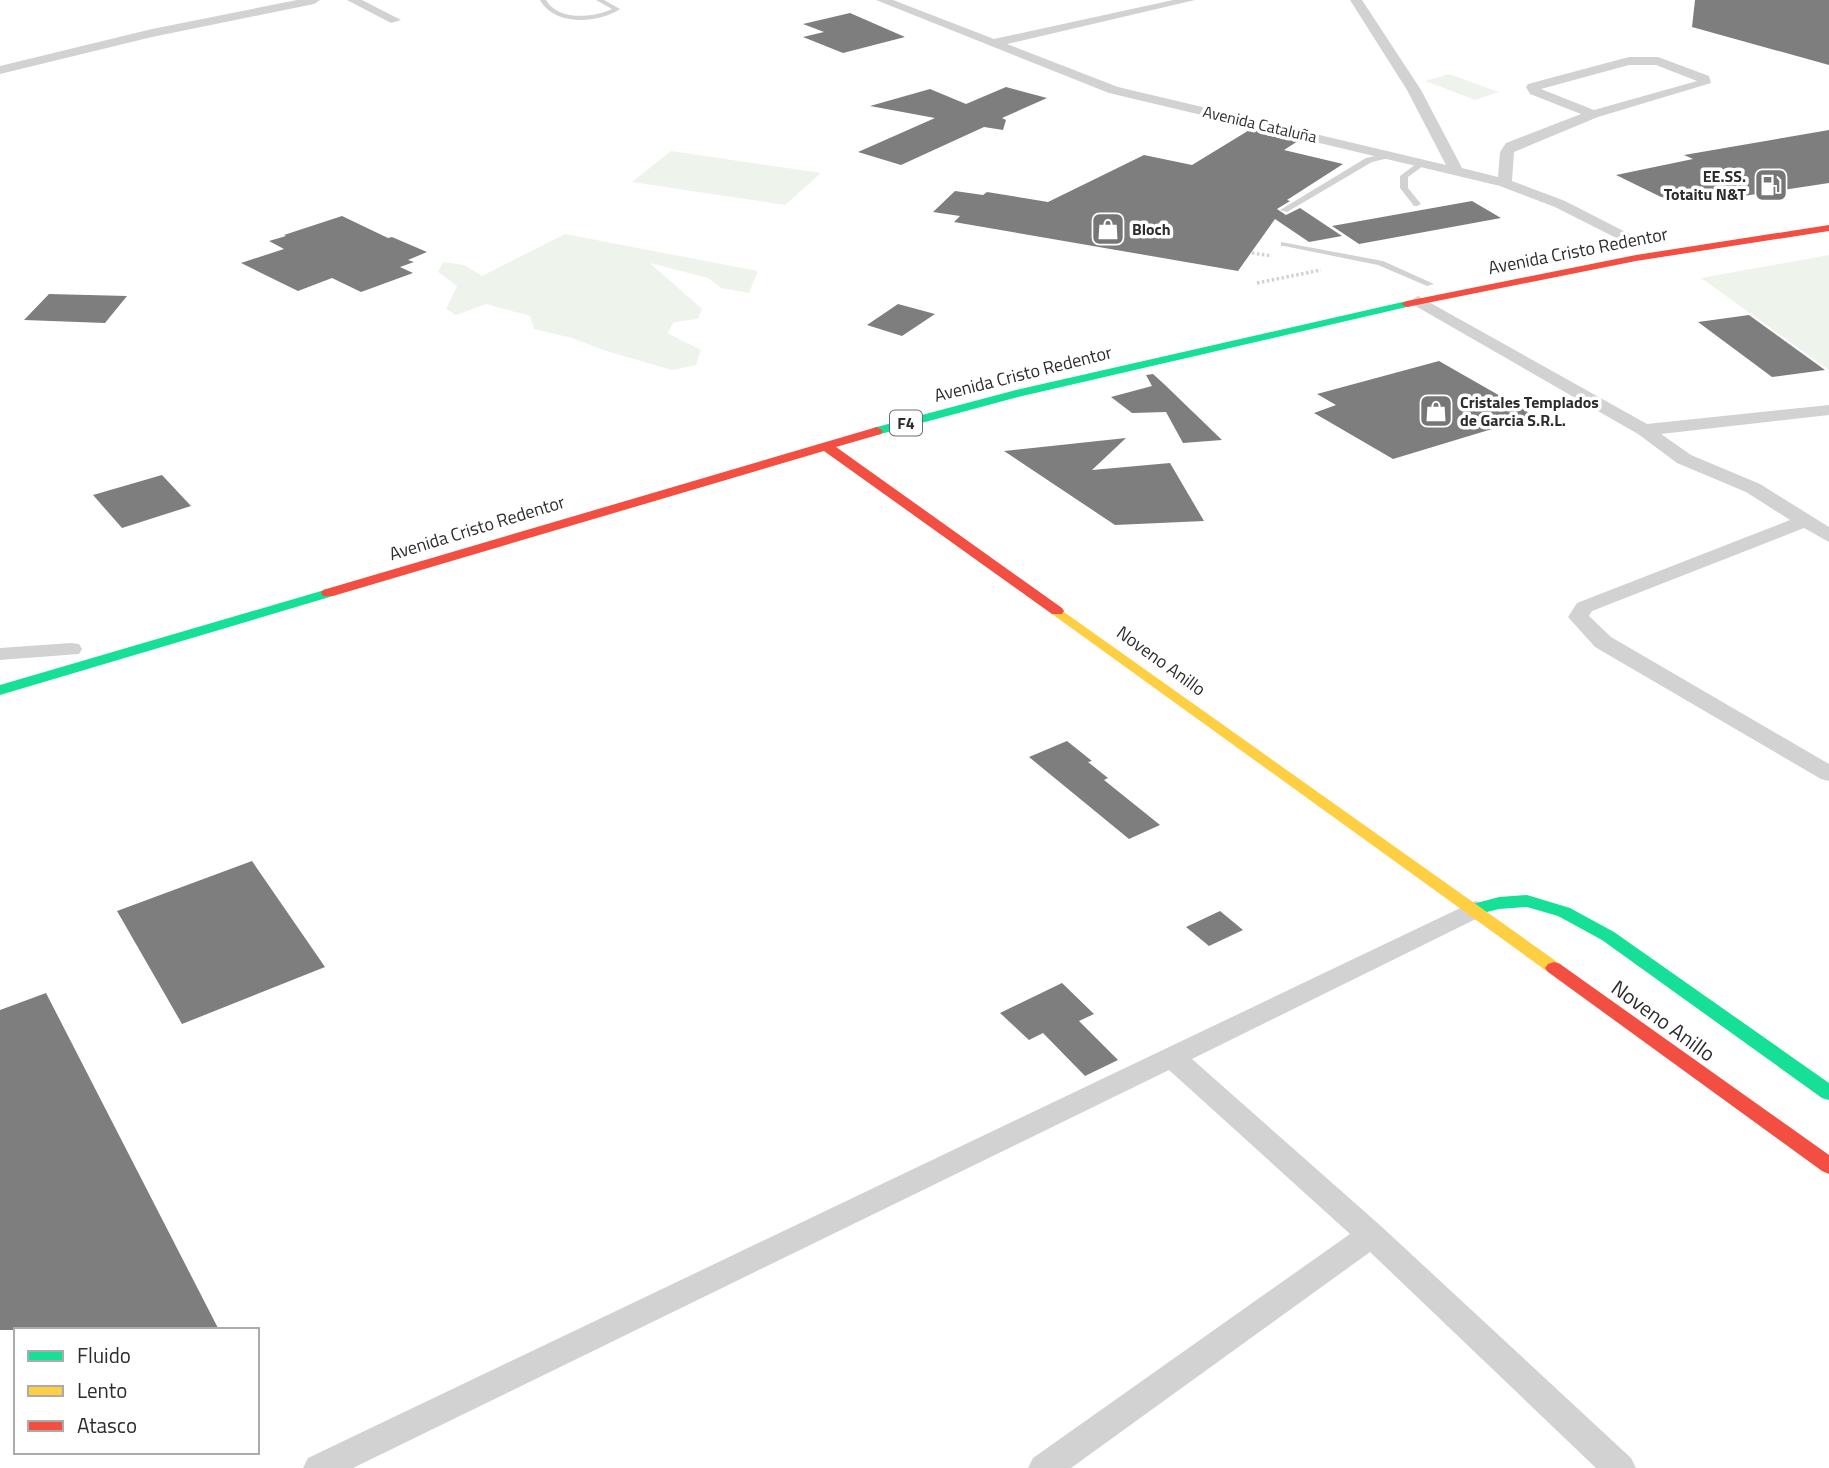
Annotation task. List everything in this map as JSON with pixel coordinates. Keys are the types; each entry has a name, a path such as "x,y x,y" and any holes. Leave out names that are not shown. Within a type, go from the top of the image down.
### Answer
{"main road":[{"name":"Avenida Cristo Redentor","path":"1317,308 1638,244 1829,216"},
{"name":"Avenida Cristo Redentor","path":"0,690 825,444 1016,394 1418,301 1636,258 1826,231"},
{"name":"Noveno Anillo","path":"825,444 1829,1166"},
{"path":"0,670 77,647"},
{"name":"Noveno Anillo","path":"1475,909 1499,903 1527,901 1564,912 1608,936 1829,1093"}],"street":[{"path":"0,69 152,33 314,0"},
{"path":"353,0 395,20"},
{"name":"Avenida Cataluña","path":"882,0 1114,90 1505,183 1560,204 1638,244"},
{"path":"994,43 1189,0"},
{"path":"1356,0 1414,90 1455,169"},
{"path":"1505,183 1507,152 1511,146 1592,114 1704,83 1704,79 1658,61 1629,61 1533,87 1535,91 1592,114"},
{"path":"1418,301 1644,430 1684,459 1753,488 1829,536"},
{"path":"1644,430 1829,410"},
{"path":"1805,521 1584,607 1578,617 1604,642 1829,774"},
{"path":"0,654 77,647"},
{"path":"320,1468 1475,909"},
{"path":"1172,1057 1371,1235 1619,1468"},
{"path":"1045,1468 1371,1235"}],"lane":[{"path":"544,0 547,7 571,18 584,18 617,9 599,0"},
{"path":"1284,210 1369,160 1390,155"},
{"path":"1417,204 1404,188 1404,176 1423,163"},
{"path":"1284,244 1380,263 1430,284"}],"path":[{"path":"1257,283 1322,270"}],"shaded area":[{"path":"1449,74 1499,92 1475,100 1425,81"},
{"path":"671,151 821,173 785,205 632,182"},
{"path":"565,234 758,271 749,293 721,288 708,278 650,263 702,309 698,319 674,322 667,333 701,350 696,365 672,370 572,338 534,329 530,316 486,304 456,315 446,309 457,286 438,272 443,262 464,265 482,276"},
{"path":"1829,255 1829,370 1701,278"}],"building":[{"path":"1695,0 1829,0 1829,65 1692,27"},
{"path":"850,13 905,37 843,53 803,37 824,32 803,24"},
{"path":"1006,87 1047,98 1002,118 1006,120 1003,130 984,127 901,165 858,152 935,118 870,106 930,89 966,104"},
{"path":"1251,129 1298,141 1284,150 1343,164 1277,209 1286,215 1300,208 1342,236 1309,242 1275,219 1238,271 954,222 960,216 933,212 955,191 983,195 987,192 1048,202 1144,155 1192,165"},
{"path":"1829,130 1829,183 1697,203 1661,197 1616,175 1693,159 1684,155"},
{"path":"1472,201 1501,218 1359,244 1332,226"},
{"path":"342,216 388,238 392,237 427,252 408,260 414,262 400,267 413,273 361,292 332,278 298,291 241,263 284,249 269,241"},
{"path":"49,294 127,296 105,323 24,320"},
{"path":"898,304 935,314 902,336 867,325"},
{"path":"1749,315 1825,370 1772,377 1698,322"},
{"name":"Cristales Templados de Garcia S.R.L.","path":"1439,361 1535,416 1393,459 1314,413 1336,405 1317,394"},
{"path":"1153,374 1222,440 1183,443 1166,412 1132,413 1111,397 1152,386 1146,375"},
{"path":"1126,438 1092,470 1170,463 1204,521 1115,525 1004,451"},
{"path":"162,475 191,506 122,528 93,495"},
{"path":"1067,741 1108,778 1104,780 1160,825 1129,839 1029,757"},
{"path":"252,861 325,967 182,1024 117,911"},
{"path":"1220,911 1243,930 1209,946 1186,927"},
{"path":"1062,983 1094,1014 1079,1021 1118,1060 1085,1076 1043,1033 1029,1040 1000,1013"},
{"path":"46,993 218,1328 0,1330 0,1010"}],"traffic: fast":[{"path":"877,431 1016,394 1407,304"},
{"path":"0,690 328,593"},
{"path":"1475,909 1499,903 1527,901 1564,912 1608,936 1829,1093"}],"traffic: slow":[{"path":"1057,611 1554,968"}],"traffic: jam":[{"path":"1407,304 1636,258 1829,228"},
{"path":"328,593 877,431"},
{"path":"825,445 1057,611"},
{"path":"1554,968 1829,1166"}],"place":[{"name":"EE.SS. Totaitu N&T","path":"1771,185"},
{"name":"Bloch","path":"1108,229"},
{"name":"Cristales Templados de Garcia S.R.L.","path":"1436,411"}]}
